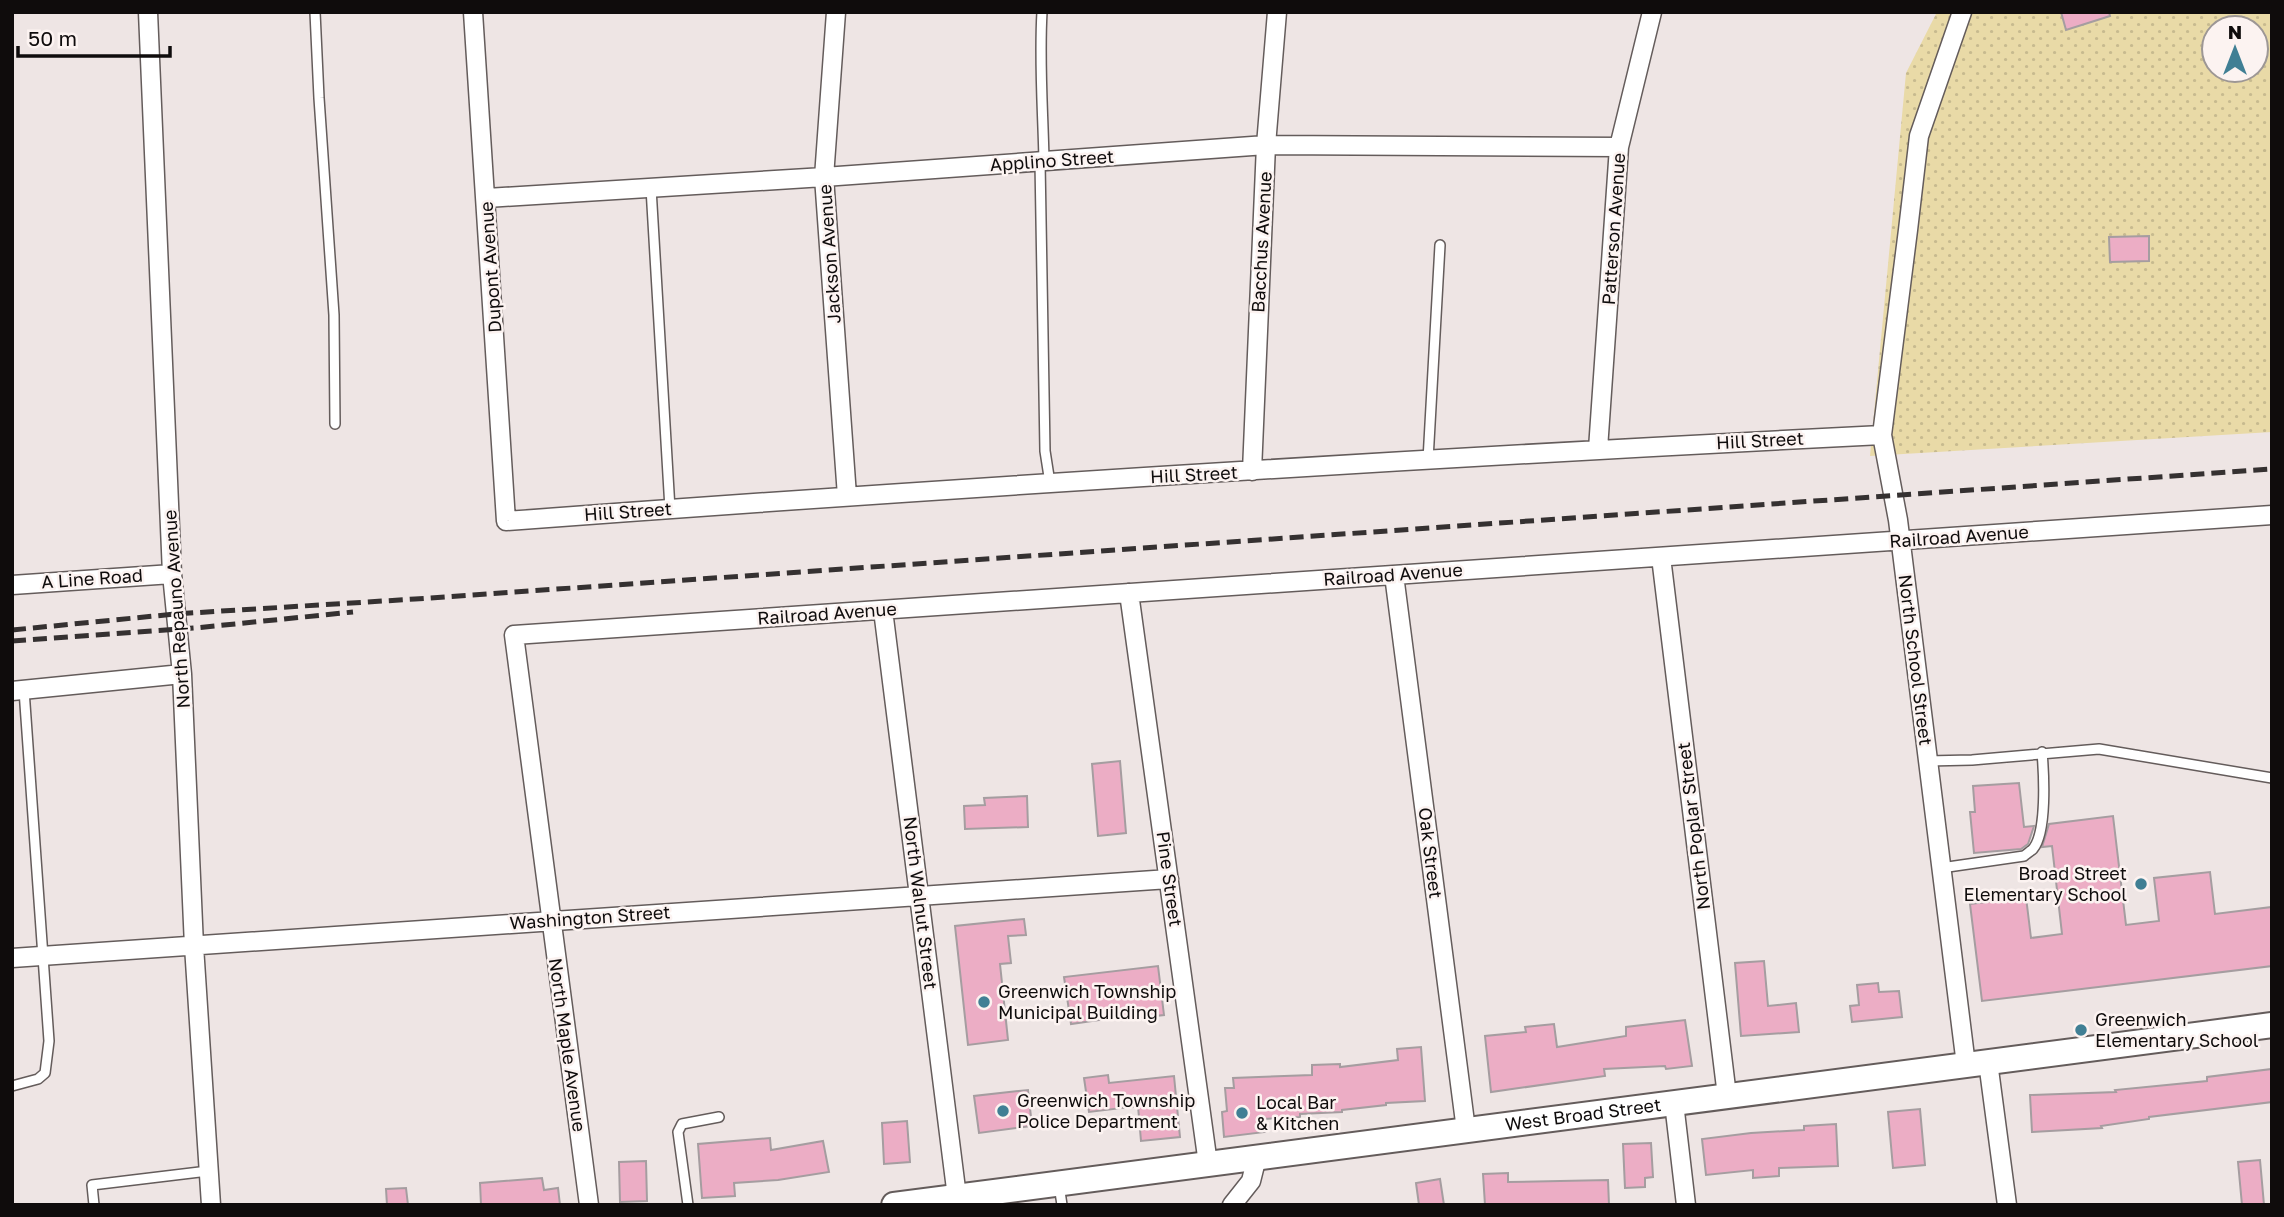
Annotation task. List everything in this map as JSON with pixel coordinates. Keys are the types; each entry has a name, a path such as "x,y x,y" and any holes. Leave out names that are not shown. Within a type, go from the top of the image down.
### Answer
{"main road":[{"name":"West Broad Street","path":"894,1205 1060,1194 1208,1164 1257,1157 2272,1025"}],"street":[{"name":"North Repauno Avenue","path":"148,12 172,573 182,674 194,946 211,1205"},
{"name":"Dupont Avenue","path":"473,12 506,521"},
{"name":"Jackson Avenue","path":"836,12 824,177 847,496"},
{"name":"Bacchus Avenue","path":"1252,471 1266,145 1277,12"},
{"name":"Patterson Avenue","path":"1598,449 1619,147 1652,12"},
{"name":"North School Street","path":"1962,12 1919,136 1882,435 1900,541 1941,867 1977,1063 2007,1205"},
{"name":"Applino Street","path":"486,198 1266,145 1619,147"},
{"name":"Hill Street","path":"506,521 1050,483 1598,449 1882,435"},
{"name":"Railroad Avenue","path":"514,635 2272,515"},
{"name":"North Poplar Street","path":"1661,557 1727,1096"},
{"name":"A Line Road","path":"12,585 172,573"},
{"name":"Oak Street","path":"1394,575 1466,1130"},
{"name":"Pine Street","path":"1129,593 1208,1164"},
{"name":"North Walnut Street","path":"883,610 958,1201"},
{"name":"North Maple Avenue","path":"514,635 589,1205"},
{"path":"18,690 182,674"},
{"name":"Washington Street","path":"12,958 1169,879"},
{"path":"1674,1103 1686,1205"},
{"path":"1232,1205 1251,1181 1257,1157"}],"lane":[{"path":"315,12 334,314 335,424"},
{"path":"1042,12 1039,61 1043,91 1045,451 1050,483"},
{"path":"651,188 670,509"},
{"path":"1428,460 1440,244"},
{"path":"12,1086 38,1079 45,1073 48,1062 43,956 18,690"},
{"path":"1927,761 1972,760 2099,749 2272,778"},
{"path":"1941,867 2024,856 2033,850 2040,834 2045,783 2042,752"},
{"path":"688,1205 678,1132 682,1124 719,1117"},
{"path":"94,1205 92,1185 208,1171"}],"shaded area":[{"path":"1937,12 2272,12 2272,432 1870,456 1906,73"}],"building":[{"path":"2061,12 2109,12 2110,16 2066,30"},
{"path":"2149,236 2149,261 2110,262 2109,237"},
{"path":"1120,761 1126,833 1098,836 1092,764"},
{"path":"2019,783 2024,827 2034,826 2028,844 2021,849 1974,853 1970,812 1975,812 1973,786"},
{"path":"1027,796 1028,827 965,829 964,806 985,805 984,798"},
{"path":"2113,816 2126,925 2159,921 2154,878 2210,872 2215,914 2272,907 2272,966 1982,1001 1970,904 2026,897 2031,938 2062,934 2052,846 2042,847 2049,824"},
{"name":"Greenwich Township Municipal Building","path":"1024,919 1026,935 1008,936 1011,963 1000,964 1008,1040 968,1045 955,926"},
{"path":"1764,961 1768,1006 1796,1003 1799,1032 1741,1036 1735,963"},
{"path":"1158,966 1164,1015 1127,1019 1126,1016 1071,1024 1064,977"},
{"path":"1878,983 1879,992 1899,991 1902,1017 1852,1022 1850,1006 1859,1005 1857,985"},
{"path":"1685,1020 1692,1066 1666,1069 1665,1066 1604,1069 1605,1076 1491,1092 1485,1036 1526,1032 1525,1027 1554,1024 1557,1047 1626,1036 1626,1027"},
{"path":"1421,1047 1425,1101 1386,1103 1342,1112 1263,1119 1265,1132 1224,1137 1222,1112 1227,1111 1225,1088 1234,1088 1233,1078 1312,1075 1312,1065 1340,1064 1340,1067 1398,1060 1397,1049"},
{"path":"2272,1069 2272,1102 2149,1117 2101,1126 2102,1128 2032,1132 2030,1095 2116,1092 2115,1090 2207,1081 2207,1077"},
{"path":"1108,1075 1109,1083 1174,1076 1180,1137 1141,1141 1138,1106 1089,1112 1084,1078"},
{"name":"Greenwich Township Police Department","path":"1028,1090 1032,1126 979,1133 974,1096"},
{"path":"1920,1109 1925,1165 1893,1168 1888,1112"},
{"path":"907,1121 910,1162 884,1164 882,1123"},
{"path":"1836,1124 1838,1166 1779,1168 1779,1176 1753,1178 1753,1170 1706,1175 1702,1139 1804,1130 1804,1126"},
{"path":"770,1138 771,1150 823,1141 829,1172 734,1183 735,1196 702,1198 698,1144"},
{"path":"1651,1143 1653,1177 1645,1178 1645,1187 1625,1188 1623,1144"},
{"path":"2260,1160 2264,1205 2242,1205 2238,1162"},
{"path":"646,1161 647,1201 620,1202 619,1162"},
{"path":"1508,1173 1508,1182 1608,1180 1609,1205 1485,1205 1483,1174"},
{"path":"542,1178 544,1190 558,1188 560,1205 481,1205 480,1183"},
{"path":"1440,1179 1444,1205 1419,1205 1416,1183"},
{"path":"406,1188 408,1205 387,1205 386,1189"}],"railway":[{"path":"12,630 175,614 2272,469"},
{"path":"12,641 195,628 353,612"}],"place":[{"name":"Broad Street Elementary School","path":"2141,884"},
{"name":"Greenwich Township Municipal Building","path":"984,1002"},
{"name":"Greenwich Elementary School","path":"2081,1030"},
{"name":"Greenwich Township Police Department","path":"1003,1111"},
{"name":"Local Bar & Kitchen","path":"1242,1113"}]}
